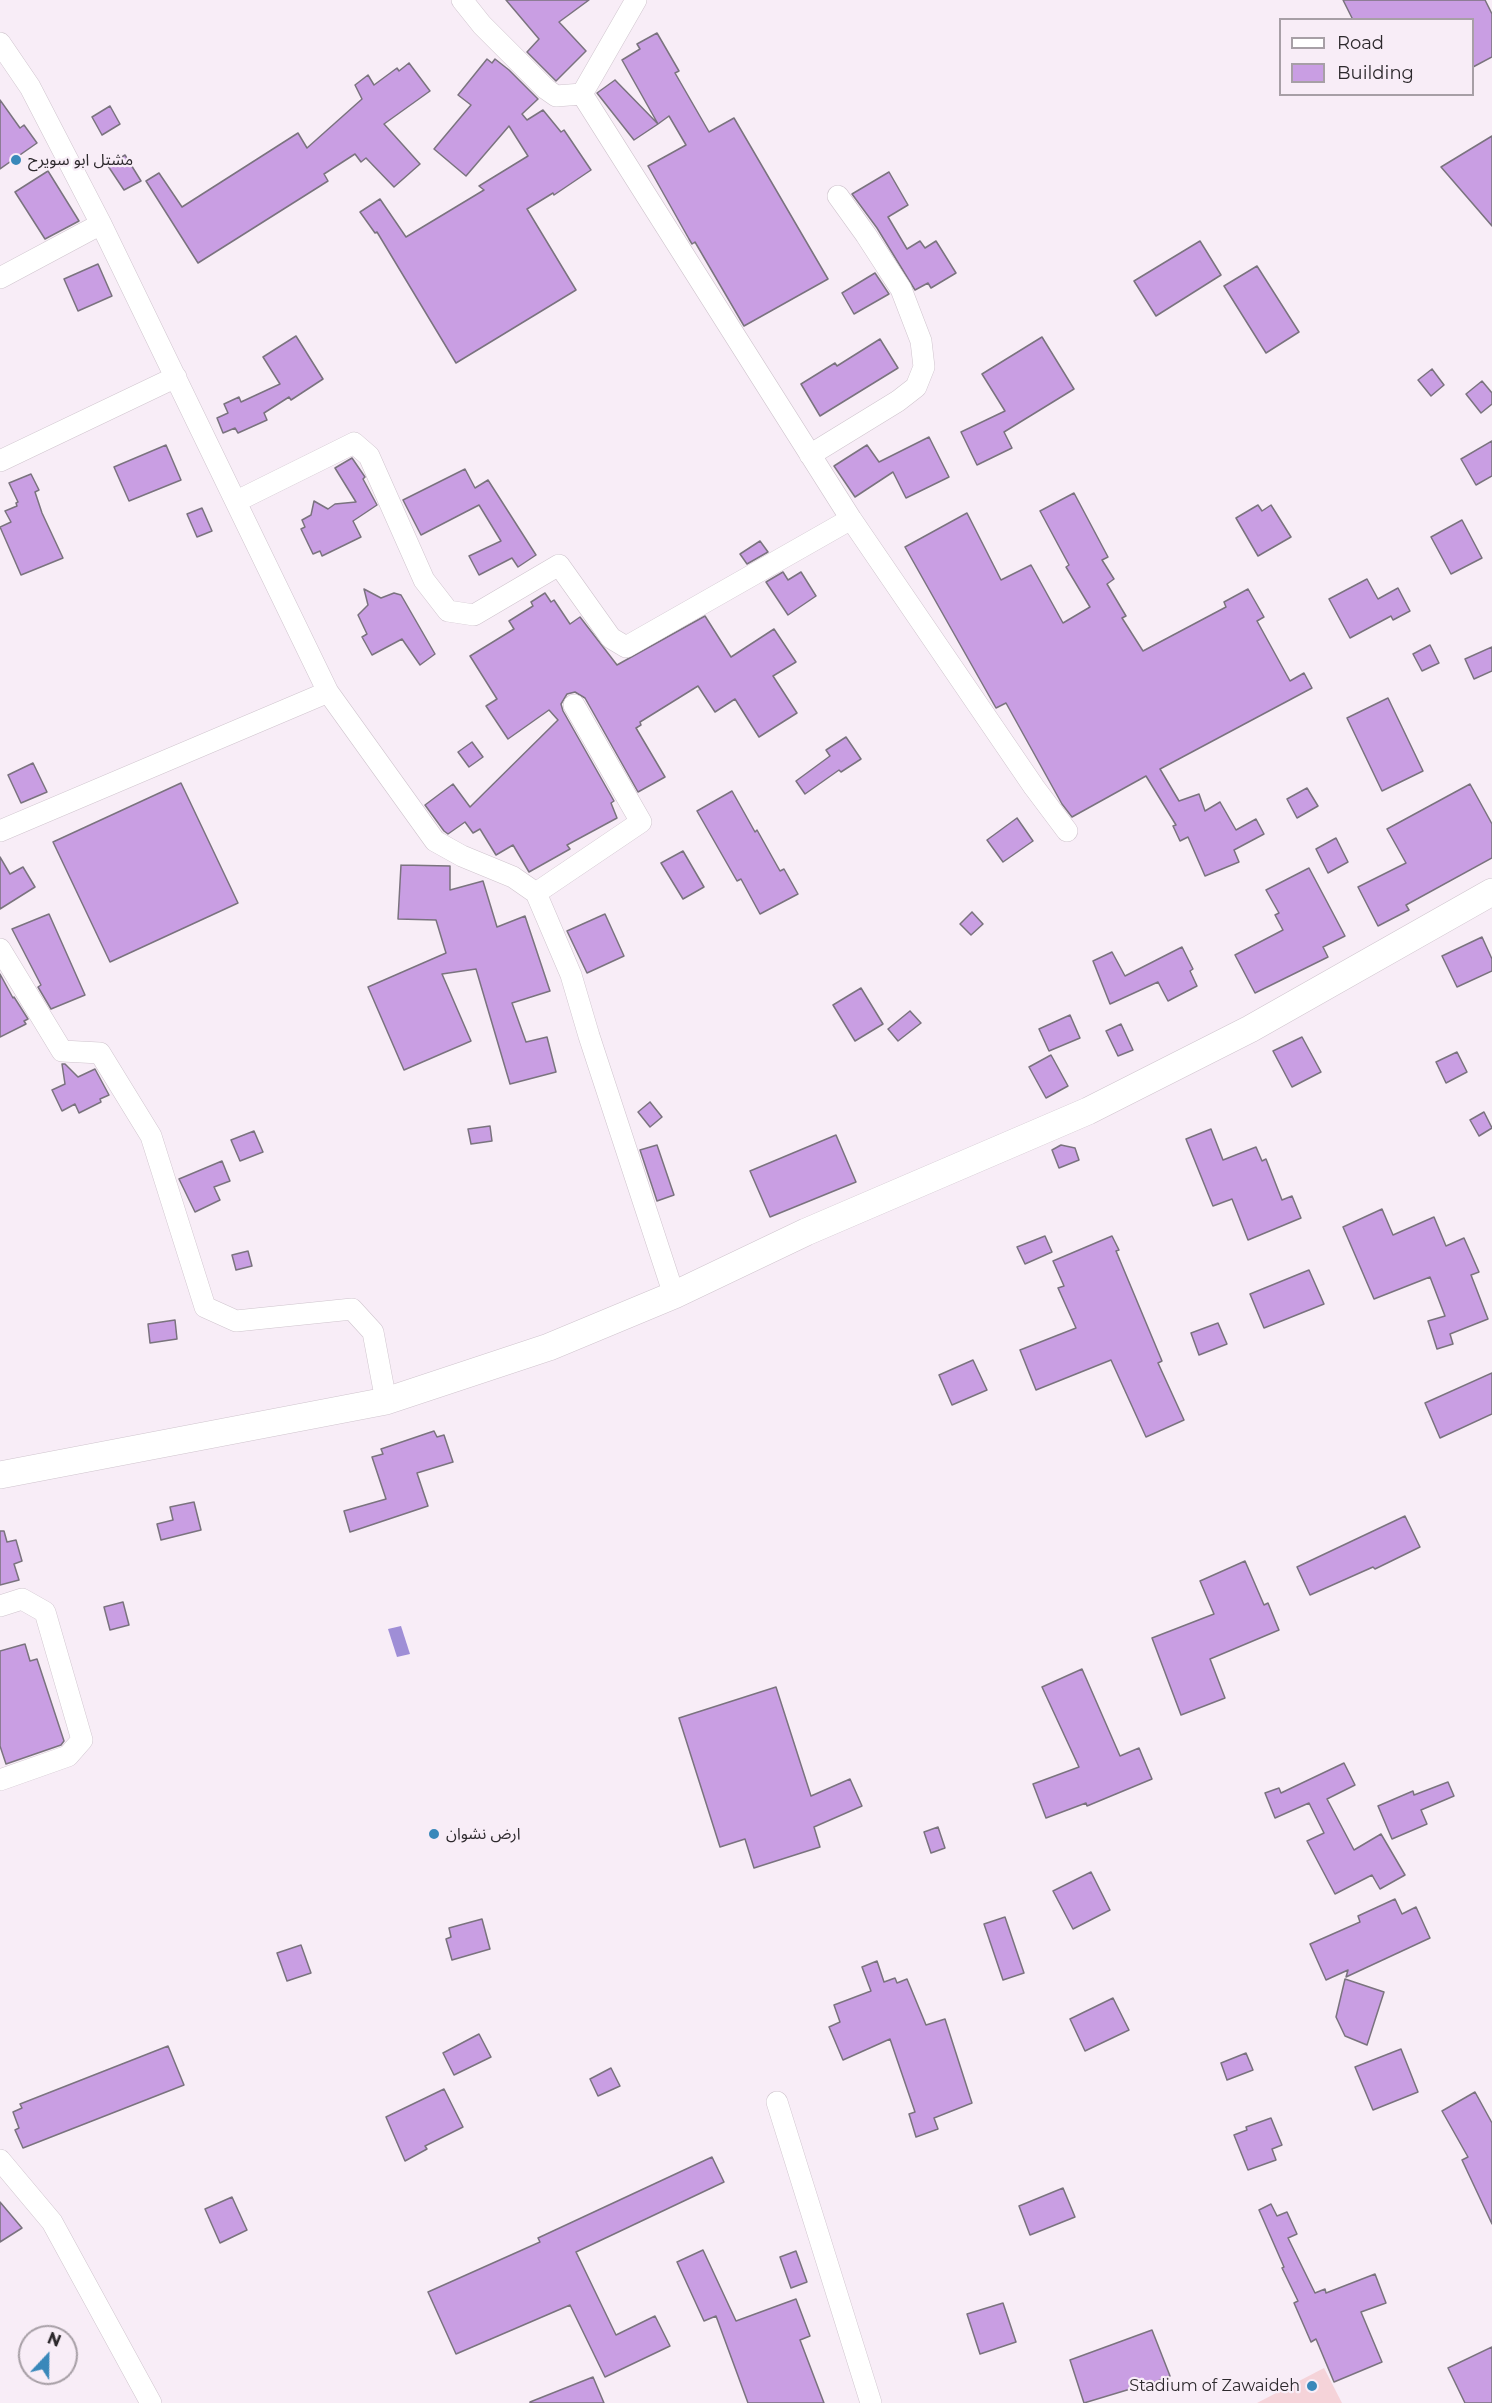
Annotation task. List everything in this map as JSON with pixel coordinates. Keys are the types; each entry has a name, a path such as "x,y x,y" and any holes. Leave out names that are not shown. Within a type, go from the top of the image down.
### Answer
{"street":[{"path":"462,0 482,25 546,89 556,96 582,94"},
{"path":"582,94 636,0"},
{"path":"0,43 30,87 101,224 328,692 435,841 462,856 513,877 536,893 571,975 674,1294"},
{"path":"582,94 851,519 1034,787 1067,831"},
{"path":"810,455 898,401 916,387 924,367 921,341 901,289 838,196"},
{"path":"1,276 101,224"},
{"path":"0,461 176,377"},
{"path":"237,501 354,443 369,456 424,580 448,611 474,615 559,565 611,638 626,648 851,519"},
{"path":"0,831 328,692"},
{"path":"536,893 641,822 574,705"},
{"path":"0,1475 386,1401 549,1347 674,1294 807,1232 1088,1112 1250,1029 1492,892"},
{"path":"0,949 62,1051 100,1053 151,1136 205,1307 236,1321 352,1309 373,1332 386,1401"},
{"path":"0,1606 22,1599 45,1612 82,1740 68,1756 0,1780"},
{"path":"777,2102 871,2403"},
{"path":"0,2160 52,2223 151,2403"}],"shaded area":[{"path":"401,1626 410,1654 397,1657 388,1629"},
{"name":"Stadium of Zawaideh","path":"1324,2368 1342,2403 1257,2403"}],"building":[{"path":"506,0 589,0 559,22 586,51 556,81 527,52 539,39"},
{"path":"1343,0 1485,0 1492,14 1492,57 1474,66 1474,18 1352,18"},
{"path":"657,33 679,71 675,73 709,132 734,118 828,279 744,326 695,242 692,244 689,239 648,166 686,145 669,116 658,124 622,60 640,49 637,44"},
{"path":"487,59 492,63 495,59 538,99 522,114 527,120 543,110 561,132 564,130 591,170 554,195 553,193 527,209 576,290 456,363 377,232 375,233 360,212 380,199 406,237 484,190 479,186 528,156 509,126 466,176 434,149 471,105 458,95"},
{"path":"409,63 430,91 384,124 420,164 394,187 366,158 361,162 355,154 324,174 328,181 198,263 146,181 159,173 182,207 298,133 307,148 362,99 355,85 368,75 374,85 397,68 399,71"},
{"path":"615,80 658,124 634,140 597,93"},
{"path":"0,100 20,128 24,125 37,143 0,169"},
{"path":"110,106 120,124 102,135 92,117"},
{"path":"1492,136 1492,226 1441,167"},
{"path":"125,155 141,181 124,190 108,166"},
{"path":"48,171 79,221 45,239 15,192"},
{"path":"889,172 908,205 888,217 907,249 920,241 925,248 936,241 956,273 931,288 928,283 915,290 877,228 852,194"},
{"path":"1200,241 1221,275 1156,316 1134,281"},
{"path":"98,264 112,296 78,311 64,279"},
{"path":"1257,266 1299,332 1266,353 1224,286"},
{"path":"875,273 889,294 854,314 842,293"},
{"path":"296,336 323,379 291,400 289,397 264,413 267,420 238,433 235,428 223,433 217,418 228,413 224,404 239,397 241,402 280,384 263,357"},
{"path":"1042,337 1074,389 1004,432 1012,448 977,465 961,432 1005,411 982,374"},
{"path":"880,339 898,368 820,416 801,384 835,363 837,366"},
{"path":"1432,369 1444,385 1431,396 1418,380"},
{"path":"1482,381 1492,393 1492,404 1481,413 1466,394"},
{"path":"929,437 949,477 906,498 893,472 855,497 834,466 867,445 879,462"},
{"path":"1492,441 1492,476 1476,485 1461,459"},
{"path":"166,445 181,480 129,501 114,467"},
{"path":"352,458 365,477 363,479 377,505 353,521 361,537 322,556 320,551 313,554 301,529 305,527 302,520 311,515 314,501 328,509 335,504 356,502 335,468"},
{"path":"465,469 475,488 488,480 536,555 518,567 512,558 479,575 469,556 501,541 479,505 421,535 403,500"},
{"path":"31,474 39,490 35,492 42,513 63,558 21,575 0,527 11,522 5,511 17,506 18,502 9,483"},
{"path":"1074,493 1108,557 1102,560 1114,579 1107,584 1126,616 1122,618 1143,651 1226,607 1224,602 1248,589 1264,617 1257,621 1290,681 1304,673 1312,688 1160,769 1179,801 1199,794 1205,811 1220,802 1236,830 1256,819 1264,834 1234,850 1239,862 1205,876 1188,837 1180,841 1173,826 1176,825 1146,776 1072,817 1062,804 1006,703 996,708 905,547 967,513 1001,580 1031,565 1063,623 1090,607 1066,567 1069,565 1040,511"},
{"path":"1258,505 1262,511 1271,505 1291,537 1258,556 1236,518"},
{"path":"202,508 212,531 197,537 187,514"},
{"path":"1462,520 1482,558 1451,574 1431,537"},
{"path":"760,541 768,552 747,564 740,554"},
{"path":"783,572 788,580 801,572 816,596 788,615 766,582"},
{"path":"1367,579 1378,599 1398,588 1410,611 1393,620 1391,616 1350,638 1329,599"},
{"path":"364,589 381,598 394,593 401,595 435,654 420,665 402,639 372,655 362,637 367,634 358,615 368,605"},
{"path":"545,593 551,602 554,600 570,624 580,617 617,665 705,616 731,657 774,629 796,662 773,676 797,713 759,737 735,699 715,712 698,686 640,722 641,725 636,728 665,777 638,792 585,698 575,692 567,694 561,704 563,711 614,801 611,803 617,818 567,845 570,849 529,872 513,845 496,855 480,829 473,833 465,822 448,834 425,805 453,784 470,807 558,720 549,710 508,739 486,706 497,699 470,656 514,629 509,621 533,606 531,602"},
{"path":"1430,645 1439,663 1422,671 1413,654"},
{"path":"1492,647 1492,671 1474,679 1465,659"},
{"path":"1388,698 1423,771 1382,791 1347,718"},
{"path":"846,737 861,759 841,772 839,770 805,794 796,781 830,756 826,750"},
{"path":"472,742 483,757 469,767 458,752"},
{"path":"33,763 47,792 21,803 8,775"},
{"path":"181,783 238,903 110,962 53,842"},
{"path":"1470,784 1492,824 1492,858 1406,905 1409,910 1378,926 1358,887 1406,863 1387,829"},
{"path":"1307,788 1318,806 1297,818 1287,799"},
{"path":"732,791 755,832 757,830 780,871 784,869 798,894 760,914 741,879 737,881 697,811"},
{"path":"1017,818 1033,841 1003,862 987,840"},
{"path":"1336,838 1348,862 1328,873 1316,849"},
{"path":"683,851 704,887 683,899 661,863"},
{"path":"0,857 10,874 23,867 35,887 0,909"},
{"path":"401,865 450,866 450,890 483,881 497,927 525,916 550,991 512,1003 526,1042 547,1037 556,1072 510,1084 476,969 442,974 471,1041 404,1070 368,987 446,953 436,920 398,919"},
{"path":"1309,868 1345,936 1323,947 1328,957 1255,993 1235,955 1283,930 1275,915 1279,913 1266,890"},
{"path":"972,912 983,924 971,935 960,924"},
{"path":"49,914 85,995 51,1009 38,987 41,985 12,929"},
{"path":"605,914 624,956 587,973 567,931"},
{"path":"1482,937 1492,959 1492,971 1457,987 1442,956"},
{"path":"1182,947 1193,969 1190,971 1197,986 1168,1001 1158,982 1110,1004 1093,961 1112,952 1125,976"},
{"path":"0,974 28,1019 24,1021 26,1024 0,1037"},
{"path":"861,988 883,1024 855,1041 833,1005"},
{"path":"910,1011 921,1023 898,1041 888,1029"},
{"path":"1070,1015 1080,1038 1049,1051 1039,1029"},
{"path":"1121,1024 1133,1050 1118,1056 1106,1031"},
{"path":"1302,1037 1321,1072 1292,1087 1273,1051"},
{"path":"1457,1052 1467,1072 1446,1083 1436,1062"},
{"path":"1051,1055 1068,1086 1046,1098 1029,1067"},
{"path":"62,1064 65,1064 78,1077 95,1069 109,1095 100,1099 101,1102 79,1113 75,1104 62,1111 52,1090 65,1084"},
{"path":"650,1102 662,1117 650,1127 638,1112"},
{"path":"1484,1112 1492,1128 1479,1136 1470,1120"},
{"path":"490,1126 492,1141 471,1144 468,1129"},
{"path":"1211,1129 1223,1160 1256,1147 1262,1161 1266,1159 1282,1200 1292,1196 1301,1218 1248,1240 1232,1199 1213,1206 1186,1139"},
{"path":"254,1131 263,1152 240,1161 231,1140"},
{"path":"836,1135 856,1182 770,1217 750,1171"},
{"path":"657,1145 674,1195 657,1201 640,1150"},
{"path":"1061,1145 1075,1148 1079,1160 1059,1168 1052,1150"},
{"path":"222,1161 230,1181 214,1187 220,1200 195,1212 179,1179"},
{"path":"1382,1209 1393,1235 1434,1217 1446,1246 1464,1238 1479,1272 1471,1275 1488,1319 1450,1334 1453,1344 1437,1349 1428,1321 1445,1316 1430,1277 1374,1299 1343,1227"},
{"path":"1045,1236 1052,1252 1025,1264 1017,1247"},
{"path":"1112,1236 1119,1250 1116,1251 1162,1361 1158,1363 1184,1420 1146,1437 1111,1360 1036,1390 1020,1350 1076,1328 1058,1288 1064,1286 1053,1261"},
{"path":"248,1251 252,1266 236,1270 232,1255"},
{"path":"1309,1270 1324,1304 1264,1328 1250,1294"},
{"path":"175,1320 177,1339 150,1343 148,1324"},
{"path":"1218,1323 1227,1344 1199,1355 1191,1333"},
{"path":"973,1360 987,1390 952,1405 939,1375"},
{"path":"1492,1373 1492,1414 1440,1438 1425,1403"},
{"path":"434,1431 437,1437 444,1435 453,1462 417,1473 428,1506 350,1532 344,1511 386,1499 372,1457 383,1454 381,1449"},
{"path":"194,1502 201,1530 161,1540 157,1524 173,1520 170,1507"},
{"path":"1405,1516 1420,1547 1375,1569 1373,1567 1310,1595 1297,1567"},
{"path":"0,1531 4,1531 7,1542 16,1540 22,1561 14,1564 19,1580 0,1585"},
{"path":"1245,1561 1264,1605 1268,1603 1279,1630 1210,1659 1225,1698 1181,1715 1152,1638 1214,1614 1200,1581"},
{"path":"123,1602 129,1625 110,1630 104,1607"},
{"path":"25,1644 30,1661 37,1659 64,1741 61,1745 6,1764 0,1746 0,1651"},
{"path":"1082,1669 1120,1756 1139,1748 1152,1779 1087,1806 1086,1803 1046,1818 1033,1784 1079,1767 1042,1687"},
{"path":"776,1687 811,1796 850,1779 862,1806 814,1827 820,1847 754,1868 745,1839 720,1847 679,1718"},
{"path":"1344,1763 1355,1785 1327,1799 1354,1850 1381,1834 1405,1875 1380,1889 1372,1875 1335,1894 1307,1841 1324,1833 1309,1803 1275,1818 1265,1793 1279,1788 1281,1793"},
{"path":"1448,1782 1454,1796 1421,1810 1427,1824 1392,1839 1378,1806 1413,1791 1414,1795"},
{"path":"938,1827 945,1848 931,1853 924,1832"},
{"path":"1091,1872 1110,1910 1073,1929 1053,1891"},
{"path":"1395,1899 1402,1914 1416,1907 1430,1938 1346,1977 1348,1970 1326,1980 1310,1944 1360,1922 1358,1916"},
{"path":"1005,1917 1024,1973 1003,1980 984,1924"},
{"path":"482,1919 490,1949 452,1960 446,1939 451,1937 449,1928"},
{"path":"301,1945 311,1973 287,1981 277,1953"},
{"path":"877,1961 884,1982 895,1978 897,1983 907,1979 926,2025 945,2019 972,2103 934,2118 938,2129 916,2137 909,2114 915,2112 890,2039 843,2060 829,2027 840,2022 834,2005 871,1991 862,1967"},
{"path":"1345,1979 1384,1992 1367,2045 1345,2036 1336,2017"},
{"path":"1113,1998 1129,2030 1085,2051 1070,2019"},
{"path":"479,2034 491,2057 454,2075 443,2053"},
{"path":"168,2046 184,2085 23,2148 15,2130 19,2128 13,2112 22,2108 20,2104"},
{"path":"1401,2049 1418,2092 1373,2110 1355,2067"},
{"path":"1246,2053 1253,2070 1227,2080 1221,2063"},
{"path":"611,2068 620,2086 598,2096 590,2079"},
{"path":"444,2089 463,2127 425,2146 427,2149 405,2161 386,2117"},
{"path":"1475,2092 1492,2123 1492,2224 1462,2160 1468,2157 1442,2111"},
{"path":"1271,2118 1282,2145 1272,2149 1276,2160 1248,2170 1234,2135 1247,2130 1246,2127"},
{"path":"712,2157 724,2182 576,2252 616,2335 655,2316 670,2346 605,2377 570,2305 456,2354 428,2292 540,2242 538,2238"},
{"path":"1063,2188 1075,2217 1030,2235 1019,2206"},
{"path":"232,2197 247,2230 220,2243 205,2209"},
{"path":"0,2202 22,2228 0,2242"},
{"path":"1271,2204 1277,2216 1287,2212 1297,2234 1288,2238 1315,2293 1325,2289 1326,2293 1375,2274 1386,2303 1361,2312 1382,2362 1334,2382 1316,2339 1311,2342 1294,2303 1298,2301 1259,2210"},
{"path":"703,2250 736,2321 796,2299 810,2336 800,2340 824,2403 748,2403 716,2316 704,2321 677,2262"},
{"path":"796,2251 807,2282 791,2288 780,2257"},
{"path":"1003,2303 1016,2342 980,2354 967,2314"},
{"path":"1152,2330 1170,2376 1138,2389 1137,2387 1084,2403 1070,2360"},
{"path":"1492,2347 1492,2403 1465,2403 1448,2368"},
{"path":"593,2377 604,2403 530,2403 530,2402"}],"place":[{"name":"مشتل ابو سويرح","path":"16,160"},
{"name":"ارض نشوان","path":"434,1834"},
{"name":"Stadium of Zawaideh","path":"1312,2386"}]}
